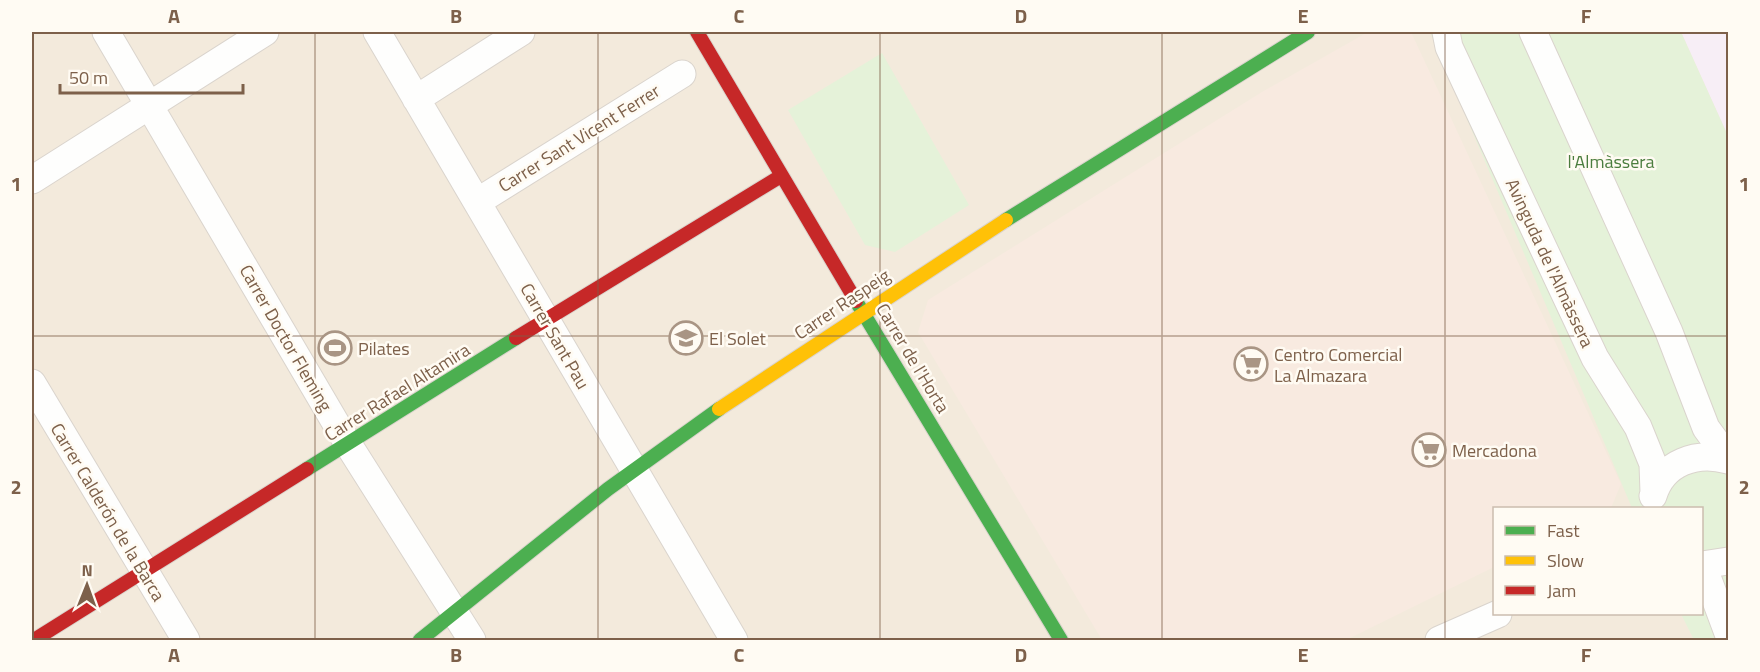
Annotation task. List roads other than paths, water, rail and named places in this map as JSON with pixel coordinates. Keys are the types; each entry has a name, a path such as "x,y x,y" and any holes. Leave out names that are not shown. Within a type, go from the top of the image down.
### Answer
{"street":[{"name":"Carrer Doctor Fleming","path":"106,32 348,444 472,640"},
{"path":"32,180 265,32"},
{"name":"Carrer Sant Pau","path":"377,32 734,640"},
{"path":"416,99 521,32"},
{"name":"Carrer de l'Horta","path":"697,32 781,176 864,309 1061,640"},
{"name":"Carrer Raspeig","path":"420,640 457,614 634,470 864,309 1308,32"},
{"name":"Avinguda de l'Almàssera","path":"1446,32 1449,47 1595,358 1638,427 1653,464 1653,501"},
{"path":"1533,32 1669,332 1706,428 1728,459"},
{"name":"Carrer Sant Vicent Ferrer","path":"477,202 682,75"},
{"name":"Carrer Rafael Altamira","path":"34,640 545,320 781,176"},
{"name":"Carrer Calderón de la Barca","path":"32,383 186,640"},
{"path":"1653,501 1663,476 1675,465 1699,456 1712,455 1728,459"},
{"path":"1711,564 1728,633"},
{"path":"1439,640 1496,615"}],"place":[{"name":"El Solet","path":"686,338"},
{"name":"Pilates","path":"335,348"},
{"name":"Centro Comercial La Almazara","path":"1251,364"},
{"name":"Mercadona","path":"1429,450"}],"park label":[{"name":"l'Almàssera","path":"1611,161"}]}
